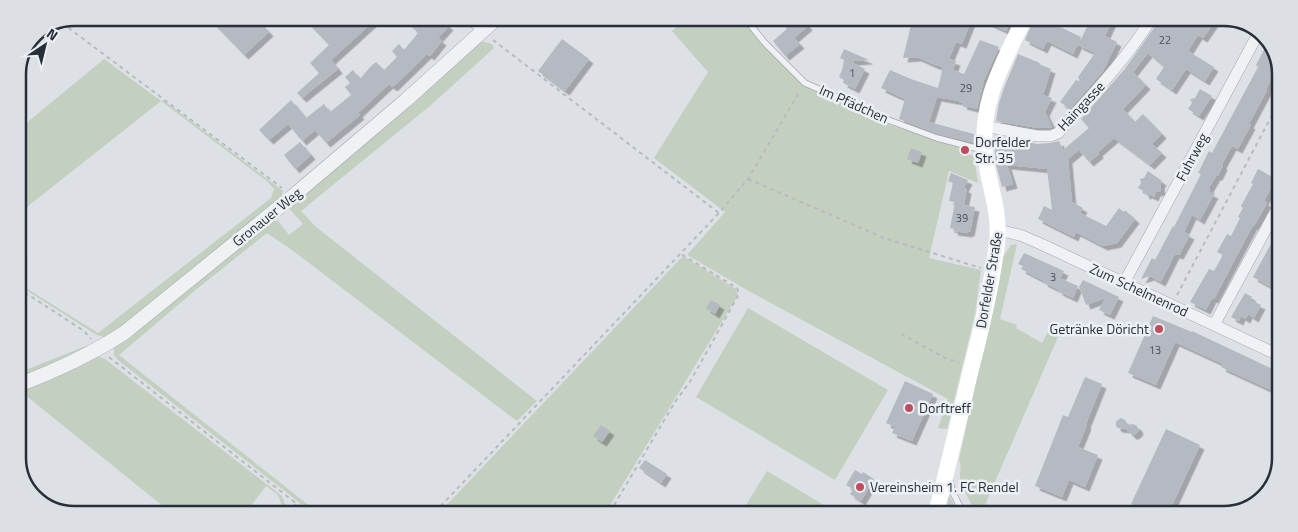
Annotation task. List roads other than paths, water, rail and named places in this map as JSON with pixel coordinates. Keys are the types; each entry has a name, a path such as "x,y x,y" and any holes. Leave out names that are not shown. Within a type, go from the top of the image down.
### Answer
{"main road":[{"name":"Dorfelder Straße","path":"938,506 980,334 998,230 985,151 984,126 988,101 1020,26"}],"street":[{"path":"479,26 484,30"},
{"name":"Gronauer Weg","path":"26,382 99,349 124,333 293,196 406,101 488,26"},
{"name":"Haingasse","path":"984,126 1037,136 1051,136 1058,132 1109,76 1147,26"},
{"name":"Fuhrweg","path":"1124,283 1256,38"},
{"path":"1214,325 1272,217"},
{"name":"Zum Schelmenrod","path":"998,230 1020,235 1041,244 1272,352"}],"lane":[{"name":"Im Pfädchen","path":"752,26 764,42 806,83 891,121 937,138 985,151"},
{"path":"948,467 950,485 960,506"}],"place":[{"name":"Dorfelder Str. 35","path":"965,150"},
{"name":"Getränke Döricht","path":"1159,329"},
{"name":"Dorftreff","path":"909,408"},
{"name":"Vereinsheim 1. FC Rendel","path":"860,487"}]}
